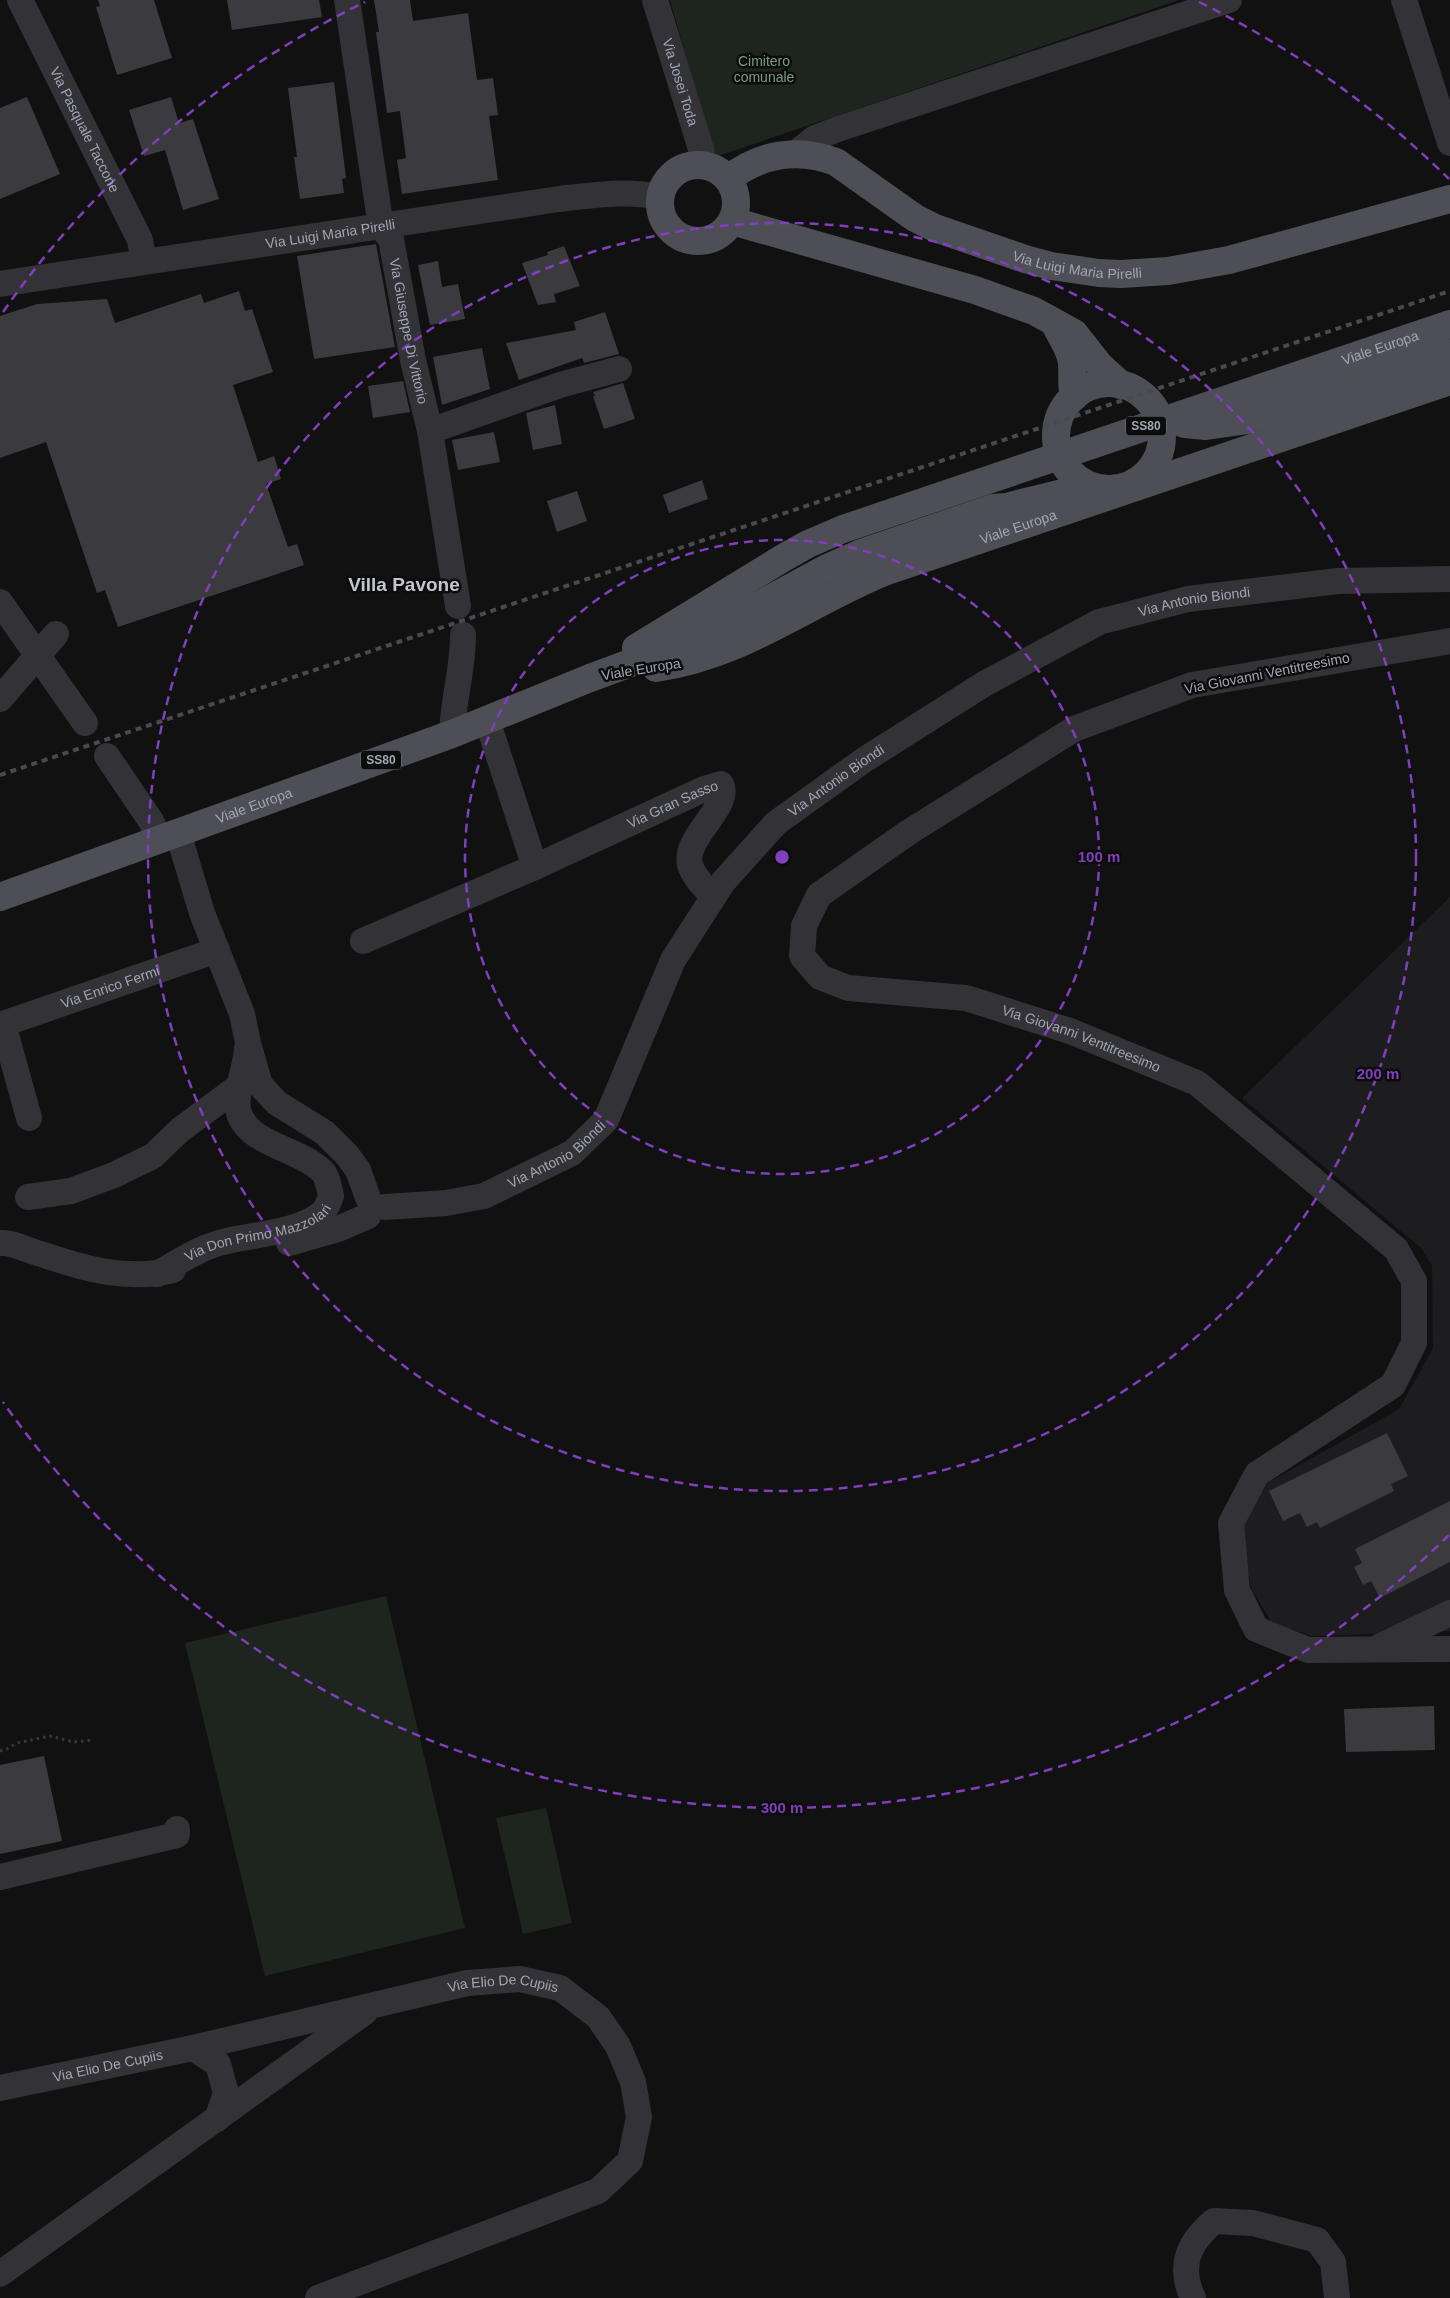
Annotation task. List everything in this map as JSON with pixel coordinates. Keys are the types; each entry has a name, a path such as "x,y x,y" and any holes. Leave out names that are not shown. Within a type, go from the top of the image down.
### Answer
{"main road":[{"name":"Via Luigi Maria Pirelli","path":"728,179 746,166 759,160 796,153 811,154 836,162 915,218 956,236 1051,266 1099,273 1121,274 1168,271 1229,260 1450,199"},
{"path":"703,165 717,169 728,179 736,195 737,204 732,221 716,237 701,241 686,239 668,226 661,212 660,197 667,181 672,175 687,166 703,165"},
{"path":"732,221 1011,302 1034,311 1074,333 1100,366 1121,385"},
{"path":"1054,323 1068,348 1072,364 1071,384 1074,397"},
{"name":"Viale Europa","path":"590,678 783,558 808,544 843,529 1450,324"},
{"name":"Viale Europa","path":"1158,416 1194,426 1217,426 1248,420 1450,353"},
{"name":"Viale Europa","path":"590,678 676,665 714,655 772,629 830,596 884,572 1370,406 1450,381"},
{"name":"SS80","path":"1056,442 1059,418 1074,397 1091,386 1106,383 1121,385 1143,396 1158,416 1162,441 1153,466 1141,478 1126,486 1108,489 1091,486"},
{"name":"Viale Europa","path":"1153,466 1171,456 1228,434 1248,420"},
{"path":"1056,442 1068,469 1074,476 1091,486"},
{"name":"Viale Europa","path":"993,508 1004,496 1032,478 1047,459 1056,442"},
{"name":"Viale Europa","path":"169,836 452,734 590,678 698,638 827,568 861,552 993,508 1006,507 1091,486"},
{"name":"SS80","path":"0,897 169,836"}],"street":[{"name":"Via Pasquale Taccone","path":"20,0 140,240 144,261"},
{"name":"Via Giuseppe Di Vittorio","path":"347,0 381,227 391,239 413,360 430,431 458,606"},
{"name":"Via Josei Toda","path":"655,0 701,149 703,165"},
{"path":"796,153 815,138 838,129 1229,0"},
{"path":"1404,0 1450,143"},
{"name":"Via Luigi Maria Pirelli","path":"0,284 144,261 607,194 642,193 660,197"},
{"path":"430,431 560,385 619,369"},
{"name":"Via Antonio Biondi","path":"374,1207 446,1203 484,1196 572,1153 606,1120 673,960 723,882 776,823 864,760 984,684 1099,622 1188,600 1338,581 1450,579"},
{"path":"0,602 38,653 85,723"},
{"path":"0,699 56,634"},
{"path":"452,734 453,715 463,661 463,636"},
{"name":"Via Giovanni Ventitreesimo","path":"1450,641 1192,684 1074,729 909,832 819,896 804,926 802,956 820,976 848,988 966,998 1070,1030 1197,1083 1396,1249 1414,1281 1414,1342 1393,1385 1257,1474 1231,1523 1237,1590 1256,1629 1308,1650 1450,1648"},
{"path":"487,720 534,866"},
{"name":"Via Don Primo Mazzolari","path":"0,1243 84,1268 109,1273 157,1274 307,1239 338,1229 374,1207 358,1170 347,1155 325,1133 277,1103 260,1085 242,1014 196,895 190,867 169,836 150,821 107,756"},
{"name":"Via Gran Sasso","path":"363,941 704,789 721,784 724,790 722,800 694,842 690,863 696,878 714,897"},
{"name":"Via Enrico Fermi","path":"29,1118 2,1025 217,950"},
{"name":"Via Don Primo Mazzolari","path":"157,1274 198,1251 218,1243 282,1230 310,1221 324,1212 328,1204 331,1196 323,1172 280,1146 259,1138 245,1125 238,1109 238,1087 246,1064 248,1043"},
{"path":"28,1196 71,1191 114,1175 153,1156 180,1130 238,1087"},
{"path":"1374,1649 1450,1612"},
{"path":"0,1876 177,1835 177,1829"},
{"name":"Via Elio De Cupiis","path":"0,2088 193,2048 467,1983 520,1979 560,1988 598,2017 618,2046 632,2082 639,2117 630,2161 598,2191 318,2298"},
{"path":"0,2274 373,2006"},
{"path":"193,2048 218,2064 226,2093 217,2119"},
{"path":"1193,2298 1185,2282 1185,2266 1197,2235 1214,2222 1253,2223 1317,2240 1333,2262 1337,2298"}],"path":[{"path":"0,1751 17,1743 50,1736 74,1742 92,1740"}],"shaded area":[{"path":"1450,897 1450,1631 1312,1636 1272,1623 1252,1590 1240,1527 1268,1483 1399,1409 1433,1348 1432,1266 1421,1248 1242,1098"}],"green space":[{"name":"Cimitero comunale","path":"670,0 1179,0 715,157"},
{"path":"386,1596 465,1928 265,1976 185,1643"},
{"path":"546,1808 572,1923 523,1934 496,1818"}],"building":[{"path":"98,0 154,0 172,58 117,75 96,7 100,6"},
{"path":"227,0 319,0 322,17 232,30"},
{"path":"374,0 410,0 413,21 468,13 477,80 493,78 498,115 489,116 498,180 402,194 397,160 406,158 400,111 387,113 376,32 379,32"},
{"path":"334,82 346,178 342,179 344,193 300,199 294,157 297,157 288,88"},
{"path":"27,97 60,174 0,199 0,108"},
{"path":"171,97 179,123 193,119 219,199 183,210 165,150 144,156 129,110"},
{"path":"376,244 395,347 314,359 297,256"},
{"path":"564,246 580,286 554,294 556,302 538,305 522,263 548,255 547,252"},
{"path":"438,261 442,287 458,284 465,319 430,325 418,265"},
{"path":"239,291 245,311 252,309 273,372 233,385 258,462 274,456 281,479 266,484 288,547 297,544 304,565 118,627 105,590 97,593 46,442 0,458 0,316 37,304 107,299 115,323 201,294 204,303"},
{"path":"605,312 619,354 584,363 582,358 519,380 506,343 576,330 574,322"},
{"path":"482,348 490,389 442,405 433,357"},
{"path":"403,381 410,412 373,418 368,386"},
{"path":"623,383 635,419 604,429 593,392"},
{"path":"555,405 562,444 533,450 526,413"},
{"path":"494,432 500,462 458,470 452,440"},
{"path":"702,480 708,499 669,513 663,495"},
{"path":"577,491 587,521 557,532 547,501"},
{"path":"1387,1433 1408,1476 1391,1484 1394,1491 1320,1528 1317,1522 1307,1527 1300,1513 1283,1521 1269,1491"},
{"path":"1450,1501 1450,1562 1380,1598 1371,1581 1363,1585 1354,1567 1362,1563 1355,1549"},
{"path":"1434,1706 1435,1750 1346,1752 1344,1709"},
{"path":"44,1756 62,1841 0,1854 0,1765"}],"railway":[{"path":"0,775 1450,291"}],"district":[{"name":"Villa Pavone","path":"404,584"}]}
